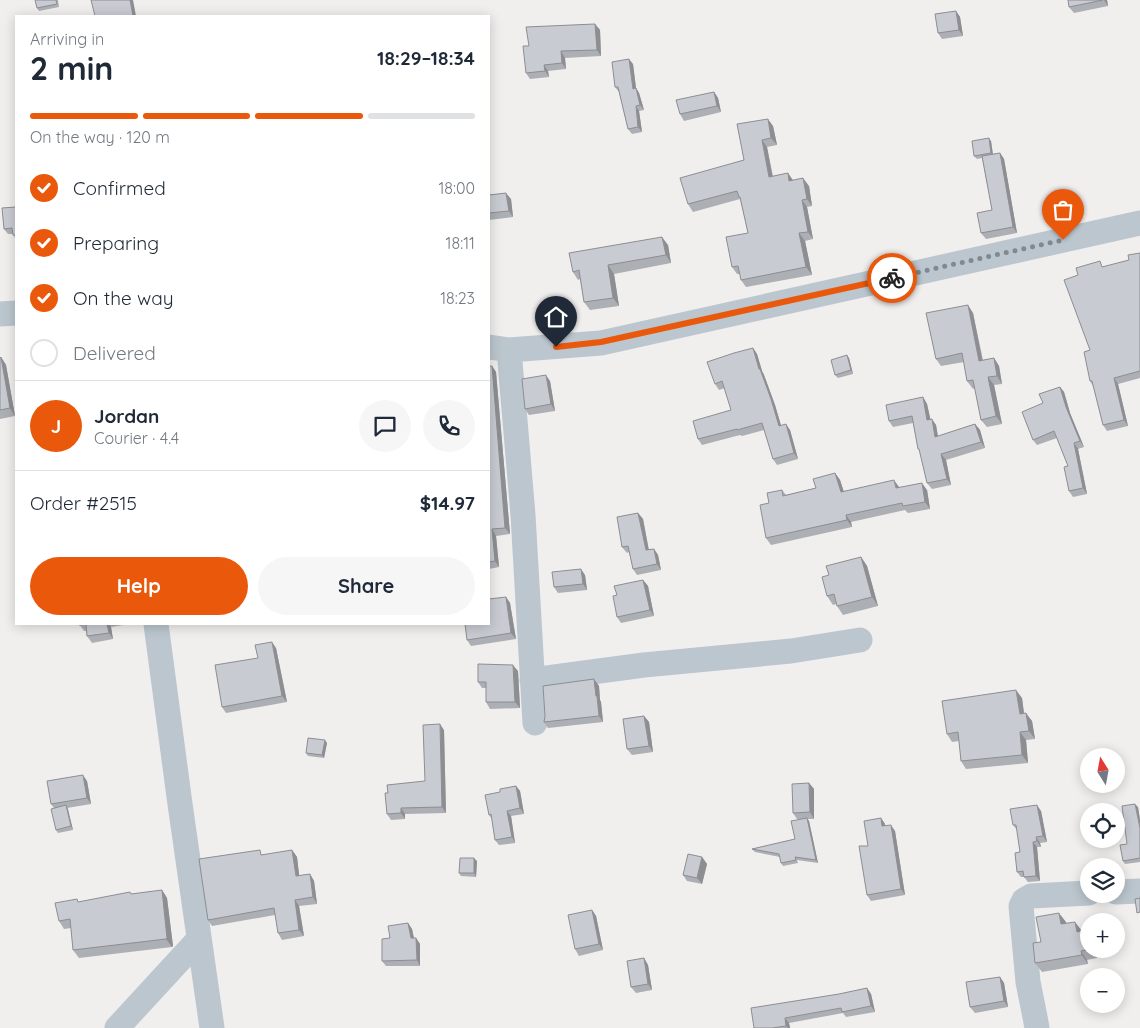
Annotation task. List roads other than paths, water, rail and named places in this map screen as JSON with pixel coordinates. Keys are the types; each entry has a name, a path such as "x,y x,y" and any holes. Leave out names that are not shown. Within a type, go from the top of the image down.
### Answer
{"street":[{"path":"535,723 523,515 499,348 601,342 1140,222"},
{"path":"0,314 15,313"},
{"path":"156,625 212,1028"},
{"path":"532,680 644,665 791,651 860,640"},
{"path":"1125,892 1140,891"},
{"path":"1036,1028 1036,1017 1028,982 1021,906 1024,900 1031,896 1080,893"},
{"path":"117,1028 199,939"}]}
